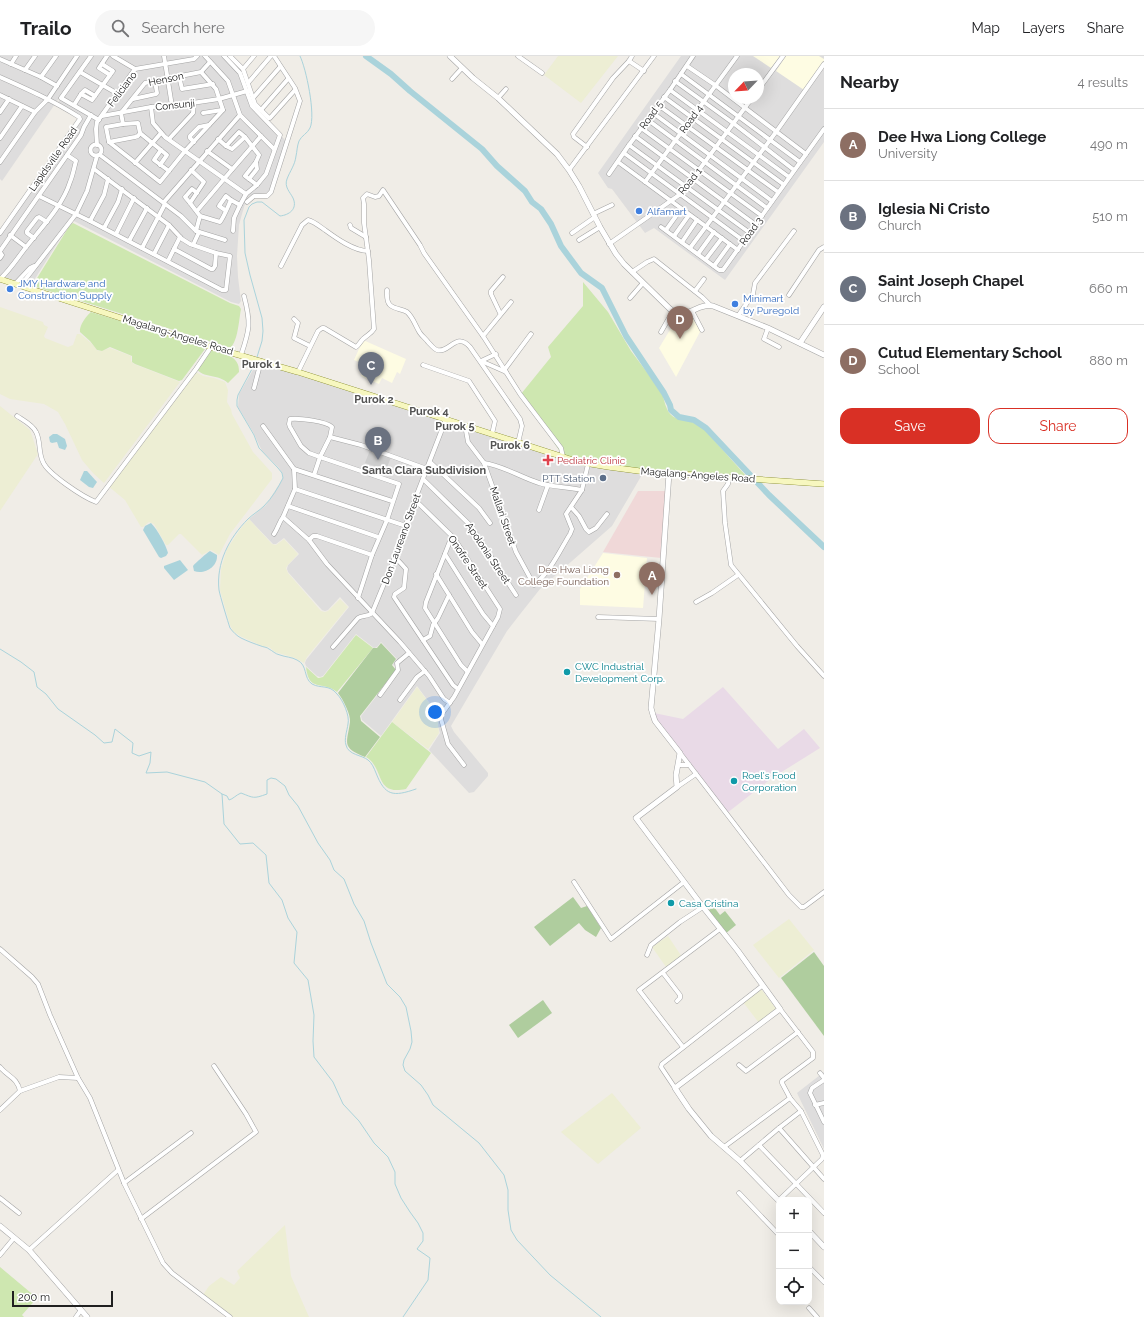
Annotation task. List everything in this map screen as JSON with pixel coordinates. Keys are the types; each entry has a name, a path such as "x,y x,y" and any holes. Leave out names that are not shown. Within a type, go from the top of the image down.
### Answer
{"main road":[{"name":"Magalang-Angeles Road","path":"0,279 211,347 298,372 588,464 635,471 824,484"}],"street":[{"path":"11,64 16,56"},
{"path":"25,70 35,56"},
{"path":"41,77 56,56"},
{"path":"0,162 35,112 48,99 77,56"},
{"path":"91,56 61,98 91,115 100,118 96,125 97,145"},
{"path":"74,105 85,90 94,96 110,75 112,70 102,64 107,56"},
{"path":"113,56 135,69"},
{"path":"120,60 123,56"},
{"path":"164,56 172,106"},
{"name":"Feliciano","path":"100,118 135,69 194,60 197,56"},
{"path":"205,56 228,81 240,115 274,150"},
{"path":"224,56 238,70 252,106 280,134 266,174 257,185 246,194 234,218 233,231"},
{"path":"243,69 254,56"},
{"path":"248,83 273,56 295,90 300,101 271,192 267,196 254,196 248,202"},
{"path":"450,56 498,98 550,147 569,170 609,244 619,259 643,283 673,311 679,314 710,305"},
{"path":"518,56 542,73"},
{"path":"587,147 573,134 613,78 632,56"},
{"path":"569,170 654,56"},
{"name":"Road 5","path":"609,174 628,145 670,90 693,56"},
{"name":"Road 4","path":"645,182 737,56"},
{"path":"764,82 783,56"},
{"path":"233,57 243,69 254,104 269,118 295,90"},
{"path":"0,59 41,77 56,86"},
{"path":"629,61 644,71"},
{"path":"210,62 201,72 213,84 223,110"},
{"path":"690,248 776,132 824,64"},
{"path":"687,66 715,85 806,154"},
{"path":"253,98 280,67"},
{"path":"452,79 462,68"},
{"path":"80,72 118,94"},
{"name":"Henson","path":"121,113 145,83 201,72"},
{"path":"681,74 800,162"},
{"path":"179,76 182,89 213,84"},
{"name":"Lapidsville Road","path":"0,77 48,99 79,117 79,122 0,233"},
{"path":"261,110 288,79"},
{"path":"133,99 156,94 155,81"},
{"path":"675,81 794,170"},
{"path":"498,98 506,89"},
{"path":"670,90 789,177"},
{"name":"Consunji","path":"100,118 151,107 172,106 219,99 247,91"},
{"path":"0,95 35,112"},
{"path":"664,97 784,184"},
{"path":"0,112 9,99"},
{"path":"169,139 193,113 194,103"},
{"name":"Road 1","path":"609,244 680,194 705,163 747,104"},
{"path":"658,105 778,192"},
{"path":"0,138 22,106"},
{"path":"151,107 153,123 161,133 246,194"},
{"path":"203,113 223,110"},
{"path":"160,165 167,156 140,133 138,123 106,127 108,142 160,182 185,151 223,110"},
{"path":"121,113 122,124"},
{"path":"653,113 772,201"},
{"path":"0,258 2,255 0,251 10,235 67,156 81,135 91,115"},
{"path":"142,248 164,203 198,161 240,115"},
{"path":"648,120 767,208"},
{"path":"641,128 762,216"},
{"name":"Road 3","path":"714,266 720,270 723,270 824,129"},
{"path":"226,146 239,132 260,155 256,162 257,169 248,179 257,185"},
{"path":"108,142 135,137 140,133"},
{"path":"135,163 151,142 161,133"},
{"path":"197,211 261,136"},
{"path":"635,136 756,225"},
{"path":"218,139 232,149 245,137"},
{"path":"15,284 23,278 30,268 34,266 76,214 87,191 98,155 102,149 97,145"},
{"path":"97,145 93,146 90,150 92,155 98,155 164,203 198,231 225,240"},
{"path":"628,145 750,233"},
{"path":"161,150 154,160 169,171"},
{"path":"208,150 232,169"},
{"path":"624,153 744,241"},
{"path":"0,279 8,271 59,205 70,184 76,161 67,156"},
{"path":"618,162 738,250"},
{"path":"39,196 116,234 222,290 226,290 230,256 192,245 180,237 170,225 94,169"},
{"path":"190,202 204,182 191,170"},
{"path":"90,221 104,195 108,179"},
{"path":"104,228 118,202 122,189"},
{"path":"192,245 198,231 200,216 185,197 192,189 197,193"},
{"path":"298,372 318,331 322,328 356,347 374,329 363,198 367,194 375,197 379,196 383,190 420,244 424,253 484,336 520,394 561,448 563,456"},
{"path":"225,210 219,206 226,196 240,206"},
{"path":"116,234 134,198"},
{"path":"200,216 220,222 231,200"},
{"path":"572,233 594,216 612,205"},
{"path":"129,241 146,208"},
{"path":"666,230 681,209"},
{"path":"674,236 689,215"},
{"path":"34,238 27,233 27,231 37,218 39,217 47,222"},
{"path":"281,266 302,225 308,220 315,222 325,230 358,250 368,251"},
{"path":"682,242 697,220"},
{"path":"350,224 351,228 366,237"},
{"path":"154,254 170,225"},
{"path":"579,240 600,227"},
{"path":"661,227 714,266 730,244"},
{"path":"738,316 753,294 755,283 794,231"},
{"path":"698,254 714,232"},
{"path":"10,235 26,247"},
{"path":"168,261 180,237"},
{"path":"706,260 722,238"},
{"path":"789,295 819,250 824,247"},
{"path":"174,249 211,269 215,266 216,253"},
{"path":"632,272 654,259 705,299 710,305 768,328 824,354"},
{"path":"674,276 678,271"},
{"path":"500,313 491,291 503,277"},
{"path":"21,285 23,278"},
{"path":"695,291 704,279"},
{"path":"630,298 643,283"},
{"path":"387,290 387,298 390,304 406,312 421,335 436,349 440,351 444,350 454,342 466,344 480,361 520,419 522,426 518,443"},
{"path":"241,355 247,338 250,322 244,296"},
{"path":"484,336 500,313 511,302"},
{"path":"800,343 824,307"},
{"path":"661,332 665,322 673,311"},
{"path":"692,311 702,330"},
{"path":"294,320 298,323 294,338 310,346"},
{"path":"768,328 764,340 779,346"},
{"path":"506,371 531,334"},
{"path":"17,416 37,432 40,456 47,469 82,495 96,502 211,347"},
{"path":"480,361 496,354"},
{"path":"254,388 260,361"},
{"path":"480,361 506,371"},
{"path":"423,365 469,381 495,421 492,434"},
{"path":"314,475 320,457 332,430 330,425 292,418 290,420 290,428 301,446 309,454 320,457 399,484 378,537 358,598"},
{"name":"Don Laureano Street","path":"372,613 395,557 446,419"},
{"path":"263,426 294,469 295,489 274,534"},
{"name":"Mallari Street","path":"468,426 466,431 468,442 484,463 516,552 534,585 550,568 570,534 572,529 566,515 571,508"},
{"path":"330,437 428,469"},
{"path":"430,462 479,508 490,523"},
{"path":"484,463 539,483 582,490"},
{"path":"588,464 582,490 571,508 580,516 587,531 589,532 596,528 607,514"},
{"path":"294,469 392,502"},
{"path":"669,473 651,708 652,715 655,721 789,895 801,907 804,907 824,892"},
{"path":"732,477 723,491 730,564 797,646 824,676"},
{"name":"Apolonia Street","path":"423,480 471,526 516,595"},
{"path":"539,510 548,485"},
{"path":"295,489 406,526"},
{"name":"Onofre Street","path":"415,500 452,536 499,607 500,611 493,626"},
{"path":"288,506 378,537"},
{"path":"283,517 310,540 327,564 425,671 444,699 450,703"},
{"path":"310,540 314,536 317,536 372,555"},
{"path":"452,536 436,574 425,608 461,665 467,671"},
{"path":"445,554 483,614 493,626 442,715 441,720 448,744 464,765"},
{"path":"395,557 406,569 404,588 394,596 453,685 458,689"},
{"path":"436,574 472,632 482,644"},
{"path":"696,602 738,575"},
{"path":"423,640 430,636 433,625 435,624 449,595"},
{"path":"333,648 358,618 372,613"},
{"path":"598,616 659,618"},
{"path":"380,695 398,670 397,663 409,653"},
{"path":"400,700 417,677 425,671"},
{"path":"677,787 676,775 680,753"},
{"path":"678,765 689,765"},
{"path":"696,774 636,818 702,907 738,951 762,986 814,1055 813,1058 782,1081 782,1085 790,1098 801,1111 823,1155 822,1159 814,1168 782,1197"},
{"path":"574,882 611,939 684,882"},
{"path":"647,955 649,948 653,943 702,907"},
{"path":"682,1047 639,990 664,973 720,929"},
{"path":"0,949 38,984 78,1078 90,1098 118,1170 166,1268 230,1317"},
{"path":"664,973 680,995 680,998 677,1001"},
{"path":"762,986 682,1047 661,1066 688,1110 701,1125 776,1197"},
{"path":"675,1088 780,1009"},
{"path":"739,1065 746,1071 798,1032"},
{"path":"141,1219 256,1132 246,1114 214,1066"},
{"path":"0,1067 15,1079 18,1083 20,1091"},
{"path":"820,1073 824,1079 812,1088 810,1093 824,1122"},
{"path":"0,1110 20,1091 59,1077 78,1078"},
{"path":"724,1147 790,1098"},
{"path":"816,1105 824,1103"},
{"path":"740,1161 801,1111"},
{"path":"779,1128 824,1179"},
{"path":"124,1183 191,1134"},
{"path":"759,1145 797,1183 824,1213"},
{"path":"29,1250 118,1170"},
{"path":"739,1193 777,1233"},
{"path":"0,1198 19,1212"},
{"path":"0,1226 29,1250 87,1317"},
{"path":"811,1233 824,1247"},
{"path":"0,1255 14,1238"},
{"path":"811,1269 824,1282"},
{"path":"809,1308 817,1317"},
{"path":"76,1317 81,1310"}],"shaded area":[{"path":"0,56 88,56 2,181 0,179"},
{"path":"89,56 226,56 241,71 252,104 286,141 269,191 266,193 249,196 242,214 239,225 237,256 241,301 239,304 231,302 72,220 31,285 0,276 0,232 82,116 58,102"},
{"path":"681,56 824,56 824,142 725,280 654,228 645,233 612,189 608,188 598,173"},
{"path":"753,56 780,56 771,68"},
{"path":"786,56 819,56 824,59 824,63 804,90 776,71"},
{"path":"692,312 701,330 676,377 659,348 679,315"},
{"path":"363,340 406,359 400,374 397,372 392,383 382,378 379,384 361,376 366,365 354,360"},
{"path":"256,361 535,449 643,473 612,526 540,589 507,631 451,726 454,732 488,773 488,776 474,792 469,793 429,750 440,733 437,723 437,713 417,686 381,736 362,720 361,716 396,671 393,664 397,659 381,642 374,648 356,634 323,676 317,676 306,666 306,660 349,607 340,597 328,610 322,610 288,572 288,565 299,554 284,538 276,544 273,544 249,519 266,505 283,478 279,468 262,451 238,407 239,394 253,370"},
{"path":"370,450 391,457 386,470 365,463"},
{"path":"638,491 667,491 661,558 603,552"},
{"name":"Dee Hwa Liong College Foundation","path":"603,553 647,558 643,608 580,605 580,589"},
{"name":"Roel's Food Corporation","path":"723,687 778,749 804,729 820,748 772,778 727,813 653,715 654,713 683,719"},
{"path":"824,1072 824,1149 797,1093"}],"green space":[{"path":"558,56 618,56 581,103 544,75"},
{"path":"73,223 230,303 239,306 241,309 239,324 233,345 230,348 33,286 70,225"},
{"path":"583,282 608,312 631,351 661,391 666,407 671,415 676,418 692,422 703,428 747,477 607,466 563,456 521,394 551,357 548,347 583,306"},
{"path":"0,307 43,322 44,325 48,327 44,336 45,338 68,347 73,345 77,334 80,334 98,351 110,348 131,356 131,361 134,364 180,382 104,483 82,460 58,412 44,404 10,399 0,394"},
{"path":"91,312 201,346 205,349 182,380 179,381 135,364 132,362 132,356 110,347 102,351 97,350 80,332 83,321"},
{"path":"212,350 230,356 237,362 239,372 228,383 220,378 203,374 197,369"},
{"path":"196,372 203,376 225,382 228,390 227,402 232,414 253,452 272,473 272,479 230,534 219,555 211,550 202,555 181,534 166,545 154,524 149,522 141,527 125,500 108,486"},
{"path":"0,406 30,430 38,454 0,511"},
{"path":"249,519 272,544 276,545 284,539 298,554 286,568 288,573 321,611 328,611 340,599 348,607 307,657 304,663 240,636 233,631 230,625 220,590 221,569 227,549"},
{"path":"356,635 373,648 337,692 313,683 310,680 306,667 318,678 323,677"},
{"path":"381,643 396,659 392,665 396,670 360,716 361,721 380,737 365,757 357,754 347,744 350,719 346,707 338,693 373,648 377,648"},
{"path":"417,687 437,713 439,733 428,749 392,722"},
{"path":"392,722 431,753 406,789 396,790 384,785 376,768 366,757"},
{"path":"573,897 581,908 587,906 601,928 596,937 585,930 579,923 550,946 534,927"},
{"path":"714,907 720,915 725,911 736,925 725,934 707,911"},
{"path":"789,919 814,950 779,978 753,945"},
{"path":"668,936 682,957 666,967 652,947"},
{"path":"814,952 824,966 824,1036 781,978"},
{"path":"761,989 777,1010 759,1023 743,1002"},
{"path":"543,1000 552,1013 518,1038 509,1025"},
{"path":"612,1093 641,1128 598,1164 561,1132"},
{"path":"285,1225 291,1276 309,1317 233,1317 203,1295 209,1286 221,1277 234,1285 240,1278 237,1271"},
{"path":"0,1267 37,1298 22,1315 24,1317 0,1317"}],"water":[{"path":"53,434 57,434 65,439 67,446 65,450 59,448 57,442 50,442 49,437"},
{"path":"84,471 87,471 97,482 93,488 89,487 80,480"},
{"path":"151,523 161,537 168,553 166,556 161,558 143,530 145,526"},
{"path":"210,551 217,555 217,559 213,566 206,571 194,571 193,566"},
{"path":"180,560 188,570 174,580 164,566"}],"waterway":[{"path":"257,357 262,341 262,318 245,253 244,220 249,207 257,202 262,202 280,216 292,211 294,202 286,182 295,162 299,141 309,130 312,122 310,92 300,56"},
{"path":"366,56 391,74 482,149 497,166 525,191 532,202 541,209 551,224 561,246 581,273 602,288 626,336 664,393 671,410 679,417 694,420 706,428 769,495 824,547"},
{"path":"255,362 238,395 237,406 254,435 259,448 278,468 282,473 283,478 275,493 267,503 241,526 225,552 220,570 219,590 230,628 243,639 267,648 278,655 297,660 303,665 307,678 312,684 334,691 342,700 346,708 348,724 345,740 349,751 369,761 374,767 379,781 391,793 396,794 416,789"},
{"path":"0,649 34,672 37,687 46,694 58,709 104,743 112,742 115,729 133,743 132,753 139,756 151,752 150,763 146,773 167,772 205,782 222,794 224,824 240,844 253,843 266,855 269,883 282,900 288,918 297,932 294,963 308,980 314,1015 314,1057 333,1082 343,1104 359,1121 374,1143 388,1157 395,1172 395,1184 401,1198 423,1233 423,1241 417,1249 430,1258 428,1280 403,1317"},
{"path":"222,794 227,796 229,800 241,793 254,797 262,796 267,794 267,780 271,778 276,779 285,786 289,795 298,806 318,843 330,860 334,870 344,879 354,904 364,921 387,984 400,997 406,1007 412,1042 404,1060 403,1065 405,1071 421,1085 433,1105 479,1143 504,1175 508,1190 508,1210 511,1230 517,1240 550,1275 601,1317"}],"place":[{"name":"Alfamart","path":"639,211"},
{"name":"JMY Hardware and Construction Supply","path":"10,289"},
{"name":"Minimart by Puregold","path":"735,304"},
{"name":"Cutud Elementary School","path":"680,339"},
{"name":"Saint Joseph Chapel","path":"371,385"},
{"name":"Iglesia Ni Cristo","path":"378,460"},
{"name":"Pediatric Clinic","path":"548,460"},
{"name":"PTT Station","path":"603,478"},
{"name":"Dee Hwa Liong College Foundation","path":"617,575"},
{"name":"Dee Hwa Liong College","path":"652,595"},
{"name":"CWC Industrial Development Corp.","path":"567,672"},
{"name":"Roel's Food Corporation","path":"734,781"},
{"name":"Casa Cristina","path":"671,903"}],"district":[{"name":"Purok 1","path":"261,364"},
{"name":"Purok 2","path":"374,399"},
{"name":"Purok 4","path":"429,411"},
{"name":"Purok 5","path":"455,426"},
{"name":"Purok 6","path":"510,445"},
{"name":"Santa Clara Subdivision","path":"424,470"}]}
